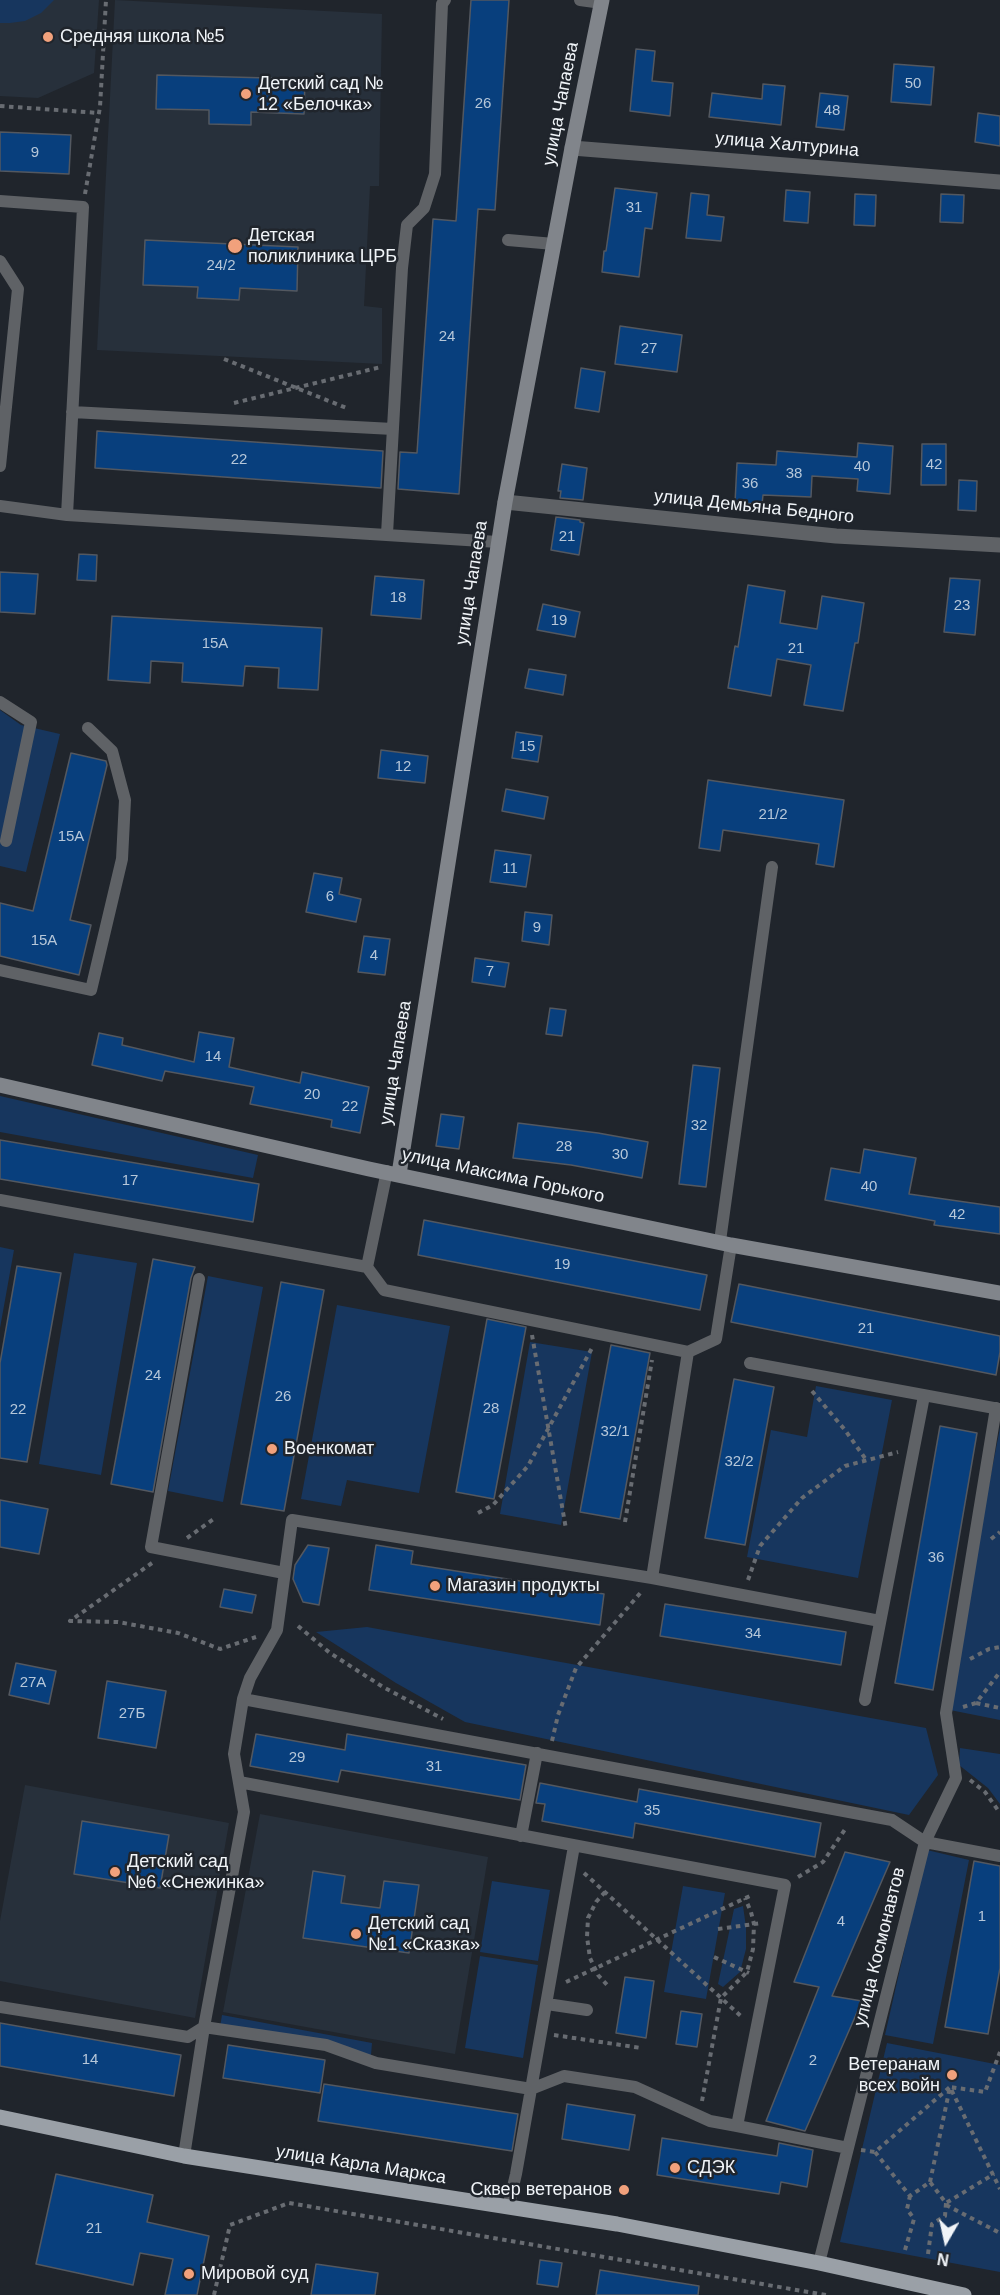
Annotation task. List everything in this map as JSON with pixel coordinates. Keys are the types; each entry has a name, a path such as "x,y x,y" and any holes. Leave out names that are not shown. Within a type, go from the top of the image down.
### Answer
{"main road":[{"name":"улица Карла Маркса","path":"0,2117 184,2156 617,2224 819,2263 964,2295"}],"street":[{"name":"улица Чапаева","path":"393,1173 505,502 602,2"},
{"name":"улица Халтурина","path":"572,148 1000,182"},
{"name":"улица Демьяна Бедного","path":"505,502 836,536 1000,545"},
{"name":"улица Максима Горького","path":"0,1085 393,1173 726,1243 1000,1293"}],"lane":[{"path":"387,534 402,267 407,225 424,208 435,174 442,4 445,0"},
{"path":"580,0 602,2"},
{"path":"0,201 83,207 67,515"},
{"path":"508,240 554,244"},
{"path":"0,261 18,289 0,466"},
{"path":"0,370 11,359"},
{"path":"72,412 393,429"},
{"path":"0,506 67,515 498,542"},
{"path":"0,702 31,722 6,841"},
{"path":"0,970 91,990 122,858 125,800 112,751 88,728"},
{"path":"0,1200 367,1267 384,1290 688,1352 716,1339 772,867"},
{"path":"367,1267 393,1173"},
{"path":"199,1279 151,1547 284,1573"},
{"path":"652,1578 688,1352"},
{"path":"750,1363 998,1409"},
{"path":"865,1700 924,1396"},
{"name":"улица Космонавтов","path":"819,2263 925,1842 956,1778 946,1713 998,1409"},
{"path":"184,2156 204,2027 244,1812 234,1754 243,1699 250,1678 277,1630 292,1520 652,1578 880,1621"},
{"path":"243,1699 892,1820 925,1842 1000,1856"},
{"path":"522,1836 543,1755"},
{"path":"239,1782 785,1885 737,2126"},
{"path":"508,2208 573,1863 574,1846"},
{"path":"547,2004 587,2010"},
{"path":"0,2007 188,2037 204,2027 326,2045 376,2063 531,2089 564,2076 635,2087 710,2121 848,2148"}],"path":[{"path":"83,207 99,113 106,0"},
{"path":"0,106 99,113"},
{"path":"224,420 229,404 378,370 397,356"},
{"path":"224,359 357,412 363,427"},
{"path":"530,1320 566,1529"},
{"path":"478,1513 493,1506 528,1466 599,1334"},
{"path":"625,1522 654,1352 643,1343"},
{"path":"792,1371 825,1405 867,1461"},
{"path":"743,1595 760,1546 802,1498 844,1466 914,1448"},
{"path":"215,1518 70,1621 118,1622 178,1634 220,1649 277,1630"},
{"path":"543,1755 576,1668 652,1578"},
{"path":"298,1626 330,1653 382,1687 451,1723"},
{"path":"953,1669 989,1649 1000,1647"},
{"path":"976,1703 1000,1672"},
{"path":"946,1713 976,1703 1000,1708"},
{"path":"955,1768 985,1791 1000,1813"},
{"path":"549,1990 769,1887 785,1885 823,1862 856,1814"},
{"path":"573,1863 757,2030"},
{"path":"605,1892 596,1902 588,1918 589,1947 595,1969 608,1986"},
{"path":"700,2116 721,1998 747,1972 753,1949 754,1924 745,1898"},
{"path":"718,1929 778,1921"},
{"path":"714,1957 766,1981"},
{"path":"542,2033 641,2048"},
{"path":"875,2152 950,2087 985,2092 1000,2052"},
{"path":"950,2087 1000,2189"},
{"path":"905,2250 914,2219 906,2209 910,2196 930,2182 950,2087"},
{"path":"848,2148 875,2152 910,2196"},
{"path":"946,2204 994,2174"},
{"path":"930,2182 946,2204 1000,2233"},
{"path":"214,2295 230,2225 289,2203 826,2295"},
{"path":"928,2254 932,2224 945,2216 946,2204"}],"shaded area":[{"name":"Средняя школа №5","path":"0,0 99,0 94,73 38,98 0,96"},
{"path":"0,0 54,0 41,13 25,21 0,23"},
{"path":"115,0 382,14 379,186 370,186 364,306 382,308 382,364 97,350"},
{"path":"0,710 21,725 60,734 26,872 0,866"},
{"path":"0,1096 258,1155 253,1178 0,1132"},
{"path":"0,1247 14,1250 0,1328"},
{"path":"74,1253 137,1263 101,1475 39,1464"},
{"path":"208,1276 263,1287 223,1502 168,1491"},
{"path":"337,1305 450,1326 419,1493 347,1480 341,1506 301,1499"},
{"path":"530,1342 592,1352 561,1525 500,1514"},
{"path":"816,1386 892,1400 858,1578 747,1557 771,1430 807,1437"},
{"path":"1000,1428 1000,1720 945,1709"},
{"path":"367,1627 926,1728 938,1775 909,1815 465,1722 396,1683 316,1632"},
{"path":"960,1748 1000,1754 1000,1804 988,1788 959,1765"},
{"name":"Детский сад №6 «Снежинка»","path":"25,1785 229,1823 195,2018 0,1981 0,1921"},
{"name":"Детский сад №1 «Сказка»","path":"260,1814 488,1857 455,2054 223,2012"},
{"path":"927,1850 969,1860 933,2044 885,2035"},
{"path":"492,1881 550,1890 538,1961 480,1952"},
{"path":"683,1886 725,1893 706,1999 664,1992"},
{"path":"743,1906 746,1949 740,1972 723,1987 718,1984 734,1909"},
{"path":"480,1956 538,1965 523,2058 465,2048"},
{"path":"222,2015 372,2043 371,2055 220,2027"},
{"path":"887,2043 1000,2065 1000,2272 840,2242"}],"building":[{"path":"471,0 509,0 495,210 478,209 459,494 398,489 400,452 417,453 433,219 456,221"},
{"path":"636,49 655,51 652,81 673,83 670,116 630,111"},
{"path":"894,64 934,67 931,105 891,102"},
{"path":"157,75 305,79 304,114 251,112 251,125 209,124 209,110 156,109"},
{"path":"763,84 785,86 781,125 709,117 712,93 762,99"},
{"path":"820,93 848,96 844,130 816,127"},
{"path":"978,113 1000,116 1000,146 975,142"},
{"path":"0,132 71,135 69,174 0,171"},
{"path":"615,188 657,193 652,229 645,228 639,277 602,272"},
{"path":"786,190 810,192 808,223 784,221"},
{"path":"691,193 709,195 707,215 724,217 721,241 686,238"},
{"path":"855,194 876,195 875,226 854,225"},
{"path":"941,194 964,195 963,223 940,222"},
{"path":"145,240 298,247 297,291 240,288 239,300 197,298 198,287 143,285"},
{"path":"620,326 682,335 677,372 615,364"},
{"path":"581,368 605,372 599,412 575,408"},
{"path":"97,431 383,451 381,488 95,468"},
{"path":"858,443 893,446 890,494 857,491 858,479 812,476 811,497 763,495 762,504 735,503 737,463 776,465 777,451 857,457"},
{"path":"922,444 946,444 946,485 921,485"},
{"path":"562,464 587,468 583,500 560,498 561,491 558,491"},
{"path":"959,480 977,481 976,511 958,510"},
{"path":"556,517 580,520 584,523 579,555 551,550"},
{"path":"79,554 97,555 96,581 77,580"},
{"path":"0,572 38,574 35,614 0,612"},
{"path":"375,576 424,580 421,619 371,615"},
{"path":"950,578 980,580 975,635 944,632"},
{"path":"748,585 785,591 780,623 817,629 822,596 864,603 843,711 804,705 811,665 777,659 771,696 728,688 735,646 738,647"},
{"path":"543,604 580,612 575,637 537,630"},
{"path":"112,616 322,628 318,690 278,688 279,668 245,666 243,686 182,682 183,663 151,661 150,683 108,680"},
{"path":"529,669 566,675 563,695 525,688"},
{"path":"516,732 542,736 538,762 512,758"},
{"path":"381,750 428,756 425,783 378,778"},
{"path":"71,753 106,761 107,765 70,920 91,925 79,975 0,956 0,903 33,911"},
{"path":"708,780 844,800 834,867 816,864 819,844 723,830 720,851 699,848"},
{"path":"506,789 548,797 544,819 502,811"},
{"path":"495,850 531,855 526,887 490,882"},
{"path":"314,873 342,878 339,894 361,899 356,922 306,912"},
{"path":"525,912 552,915 549,945 522,941"},
{"path":"364,936 390,939 385,975 358,972"},
{"path":"475,958 509,963 505,987 472,982"},
{"path":"550,1008 566,1010 562,1036 546,1034"},
{"path":"199,1032 234,1038 229,1067 300,1083 302,1072 369,1087 360,1133 331,1127 332,1120 250,1104 254,1087 165,1071 162,1081 92,1065 99,1033 123,1038 122,1045 194,1062"},
{"path":"693,1065 720,1068 706,1187 679,1184"},
{"path":"441,1114 464,1117 459,1149 436,1146"},
{"path":"518,1123 648,1142 642,1178 571,1165 513,1158"},
{"path":"0,1140 259,1184 253,1222 0,1179"},
{"path":"864,1149 916,1158 909,1194 1000,1207 1000,1234 934,1225 935,1221 825,1200 831,1168 860,1173"},
{"path":"424,1220 707,1275 700,1310 418,1255"},
{"path":"153,1259 195,1267 191,1278 153,1492 111,1484"},
{"path":"17,1266 61,1273 27,1462 0,1458 0,1363"},
{"path":"281,1282 324,1290 284,1511 241,1504"},
{"path":"739,1284 1000,1336 996,1375 731,1322"},
{"path":"487,1319 526,1327 494,1499 456,1492"},
{"path":"611,1345 650,1353 620,1519 580,1512"},
{"path":"734,1379 774,1387 745,1545 705,1538"},
{"path":"940,1426 977,1433 933,1690 895,1683"},
{"path":"0,1500 48,1509 39,1554 0,1547"},
{"path":"308,1545 329,1548 319,1605 303,1602 293,1579 295,1565"},
{"path":"376,1545 413,1551 411,1564 604,1594 600,1625 369,1590"},
{"path":"224,1589 256,1595 252,1613 220,1607"},
{"path":"665,1604 846,1632 841,1665 660,1636"},
{"path":"16,1663 56,1671 49,1704 9,1695"},
{"path":"107,1681 166,1691 156,1748 98,1738"},
{"path":"256,1734 345,1750 347,1734 526,1765 520,1800 341,1770 338,1782 250,1766"},
{"path":"540,1783 637,1802 639,1789 821,1823 815,1857 635,1823 633,1838 542,1821 545,1804 536,1803"},
{"path":"82,1821 169,1835 160,1888 74,1874"},
{"path":"845,1852 890,1862 832,1996 862,2001 805,2131 766,2121 819,1987 794,1982"},
{"path":"974,1861 1000,1866 1000,1968 988,2034 945,2027"},
{"path":"313,1871 345,1876 341,1903 380,1908 384,1881 419,1885 409,1953 303,1938"},
{"path":"625,1977 654,1981 646,2038 616,2033"},
{"path":"681,2011 702,2014 697,2047 676,2044"},
{"path":"0,2023 181,2055 174,2096 0,2066"},
{"path":"228,2045 325,2060 320,2093 223,2078"},
{"path":"324,2084 518,2114 512,2151 318,2121"},
{"path":"567,2104 635,2115 629,2150 562,2139"},
{"path":"662,2138 777,2156 779,2143 813,2150 807,2187 781,2182 779,2194 657,2175"},
{"path":"56,2174 153,2195 147,2222 209,2236 197,2295 165,2295 173,2259 140,2253 133,2285 36,2264"},
{"path":"540,2260 562,2263 558,2287 537,2284"},
{"path":"316,2264 378,2273 375,2295 311,2295"},
{"path":"600,2270 699,2286 698,2295 596,2295"}],"place":[{"name":"Средняя школа №5","path":"48,37"},
{"name":"Детский сад № 12 «Белочка»","path":"246,94"},
{"name":"Детская поликлиника ЦРБ","path":"235,246"},
{"name":"Военкомат","path":"272,1449"},
{"name":"Магазин продукты","path":"435,1586"},
{"name":"Детский сад №6 «Снежинка»","path":"115,1872"},
{"name":"Детский сад №1 «Сказка»","path":"356,1934"},
{"name":"Ветеранам всех войн","path":"952,2075"},
{"name":"СДЭК","path":"675,2168"},
{"name":"Сквер ветеранов","path":"624,2190"},
{"name":"Мировой суд","path":"189,2274"}]}
